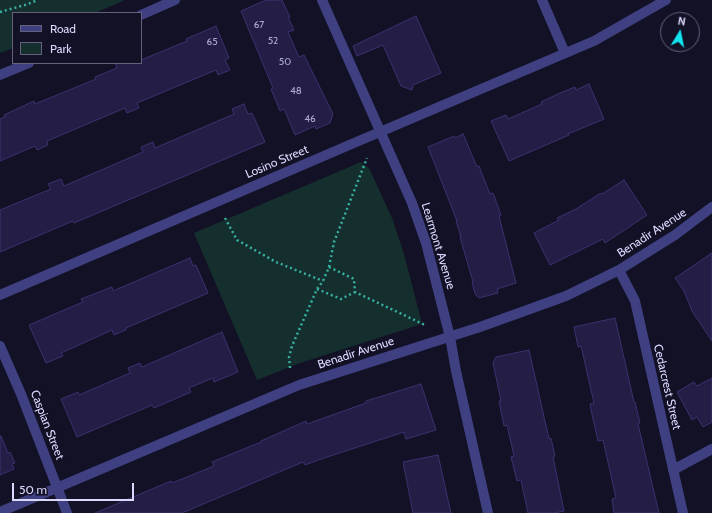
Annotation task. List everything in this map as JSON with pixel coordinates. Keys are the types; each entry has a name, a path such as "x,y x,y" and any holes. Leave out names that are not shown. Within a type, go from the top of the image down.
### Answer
{"street":[{"path":"142,15 175,0"},
{"name":"Learmont Avenue","path":"322,0 412,203 426,244 450,337 456,371 488,513"},
{"path":"542,0 565,53"},
{"name":"Losino Street","path":"0,295 594,41 666,0"},
{"path":"0,75 27,64"},
{"name":"Benadir Avenue","path":"0,512 299,385 450,337 536,308 566,296 619,270 675,235 712,207"},
{"name":"Cedarcrest Street","path":"619,270 635,302 683,513"},
{"name":"Caspian Street","path":"0,346 21,394 67,513"},
{"path":"673,470 712,449"}],"path":[{"path":"0,12 38,0"},
{"path":"290,368 292,346 317,289 323,281 329,267 334,242 367,158"},
{"path":"225,218 237,240 276,262 323,281"},
{"path":"329,267 354,279 356,292"},
{"path":"317,289 341,299 356,292"},
{"path":"356,292 425,325"}],"green space":[{"path":"0,0 125,0 97,12 12,12 12,48 0,53"},
{"path":"361,162 369,168 392,218 404,254 422,324 300,363 257,380 194,233"}],"building":[{"path":"266,0 282,0 294,30 288,32 299,57 304,55 333,114 330,123 316,129 315,126 295,135 284,109 280,111 271,89 273,88 241,11"},
{"path":"416,16 441,73 413,85 412,90 401,86 383,45 357,56 353,46"},
{"path":"216,26 229,58 225,60 230,70 218,75 216,70 137,103 139,108 127,113 125,108 47,141 48,145 37,150 35,146 0,161 0,119 5,117 4,115 34,101 35,104 96,79 95,77 117,68 115,64 142,64 142,60 187,41 186,39"},
{"path":"589,84 604,119 509,161 491,121 506,115 508,119 542,104 541,102 560,93 575,87 576,90"},
{"path":"244,104 248,114 252,113 265,142 74,223 73,221 0,252 0,210 51,189 48,184 61,179 64,186 143,152 141,147 153,142 155,148 234,114 232,109"},
{"path":"463,134 477,167 479,166 490,194 493,193 501,215 499,216 516,283 497,289 498,293 479,298 475,294 457,221 428,147 454,136 455,138"},
{"path":"624,180 647,215 605,243 603,239 550,265 534,233 559,220 557,218 576,209"},
{"path":"712,253 712,341 692,311 684,291 675,278"},
{"path":"190,258 193,266 196,265 208,293 126,328 126,330 114,335 112,330 61,353 63,356 46,363 29,325 83,302 81,299 112,287 113,291"},
{"path":"615,318 640,423 638,424 659,513 614,513 612,499 616,498 603,440 598,441 590,404 594,403 581,346 578,347 574,327"},
{"path":"222,332 238,372 214,382 213,378 189,388 191,392 154,408 152,405 77,437 61,399 78,392 79,395 130,373 128,368 140,363 142,367"},
{"path":"529,350 549,439 551,438 555,456 553,457 564,511 554,513 528,513 521,480 517,481 511,457 514,456 507,425 504,426 499,401 501,401 493,363 496,357"},
{"path":"712,378 712,422 703,427 697,417 692,420 677,392 694,382 697,386"},
{"path":"421,384 436,430 406,439 404,432 305,465 303,462 182,513 95,513 171,481 172,483 214,466 212,462 261,442 306,421 307,424 366,403 366,401"},
{"path":"0,436 8,453 10,452 15,463 12,464 14,469 0,475"},
{"path":"438,455 451,513 413,513 403,462"}]}
